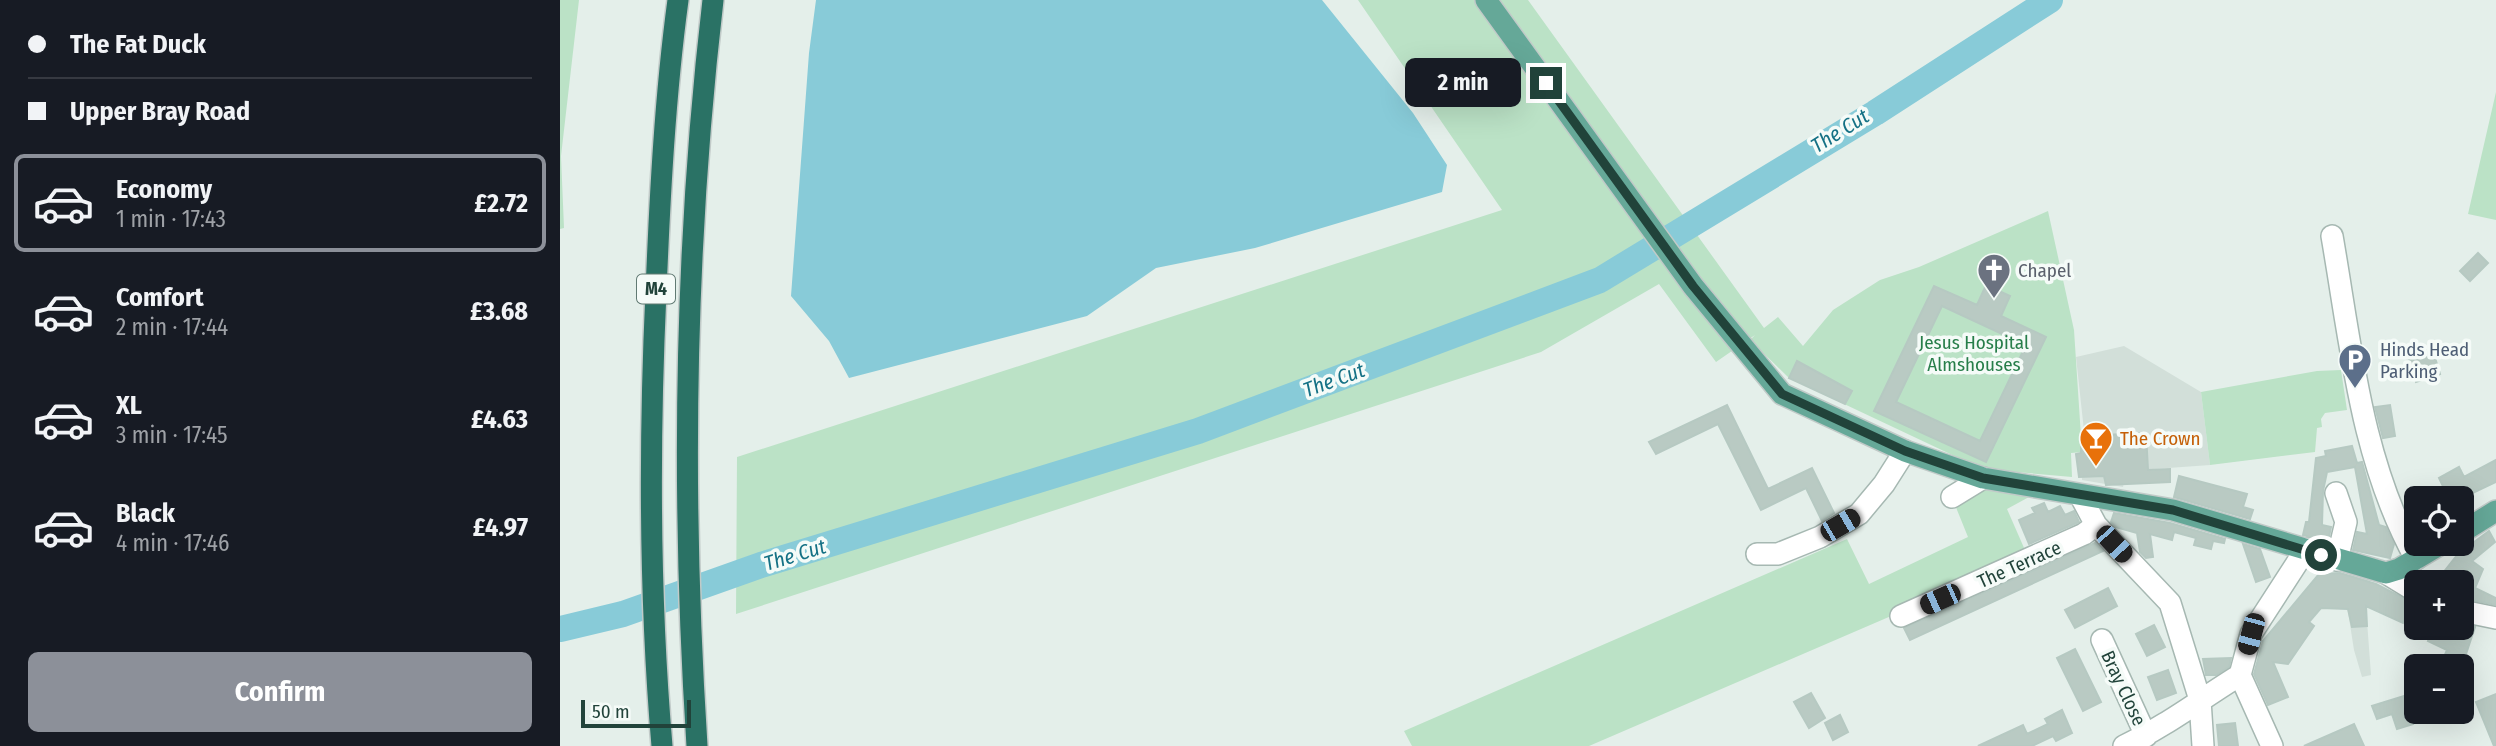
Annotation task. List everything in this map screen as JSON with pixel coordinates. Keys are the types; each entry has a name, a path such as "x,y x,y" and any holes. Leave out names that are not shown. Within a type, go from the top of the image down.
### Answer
{"highway":[{"name":"M4","path":"662,746 654,578 652,434 663,155 678,0"},
{"name":"M4","path":"697,746 687,559 687,389 699,147 713,0"}],"main road":[{"path":"1486,0 1693,286 1782,394 1905,451 1983,478 2173,510 2386,573 2421,556"},
{"path":"2474,525 2496,512"}],"street":[{"path":"2332,236 2366,431 2396,523 2416,559"},
{"path":"1757,554 1778,554 1820,537 1859,514 1884,484 1905,451"},
{"path":"1952,497 1983,478"},
{"path":"2336,493 2346,522 2337,560"},
{"path":"2080,495 2096,525 2170,603 2200,699 2203,746"},
{"name":"The Terrace","path":"1901,616 2084,534 2096,525"},
{"path":"2272,746 2240,675 2251,634 2306,550"},
{"path":"2386,573 2404,584"},
{"path":"2474,613 2496,618"},
{"name":"Bray Close","path":"2102,640 2146,736"},
{"path":"2124,746 2180,716 2200,699 2240,675"}],"shaded area":[{"path":"2124,346 2201,392 2210,465 2126,471 2123,487 2082,480 2081,441 2085,440 2076,357"},
{"path":"2349,569 2372,576 2365,594 2371,675 2362,677 2354,650 2346,599"}],"green space":[{"path":"560,0 579,0 561,156 564,228 560,229"},
{"path":"1358,0 1528,0 1764,328 1778,317 1803,346 1833,310 1880,280 1919,267 2048,211 2074,330 2082,452 2071,453 2072,477 1982,469 1789,378 1750,340 1755,335 1716,362 1659,284 1541,352 736,614 737,457 1502,210"},
{"path":"2496,92 2496,220 2468,214"},
{"path":"2341,370 2347,410 2325,413 2321,419 2322,427 2317,428 2315,452 2210,465 2201,392 2317,371"},
{"path":"1981,489 2029,497 2007,509 2028,557 1589,746 1412,746 1404,731 1847,539 1869,584 1968,537 1953,500"}],"water":[{"path":"816,0 1322,0 1413,113 1447,165 1442,192 1255,248 1156,268 1087,316 849,378 829,341 791,296 809,53"}],"building":[{"path":"2478,253 2488,263 2470,281 2460,271"},
{"name":"Jesus Hospital Almshouses","path":"1986,285 2010,296 2001,316 2046,337 1986,462 1874,411 1934,286 1977,305","holes":["1942,306 2026,345 1980,441 1896,402"]},
{"path":"2433,351 2440,374 2416,382 2409,358"},
{"path":"1797,361 1852,391 1845,404 1789,378"},
{"path":"1727,405 1768,489 1812,468 1834,513 1822,521 1806,488 1761,510 1718,424 1656,454 1649,442"},
{"path":"2390,405 2395,436 2383,438 2375,407"},
{"path":"2146,433 2148,470 2170,469 2170,482 2106,485 2104,476 2079,477 2076,454 2081,453 2081,436"},
{"path":"2352,446 2357,463 2362,462 2379,525 2386,527 2394,544 2390,558 2353,550 2357,532 2367,534 2355,467 2327,472 2323,491 2322,525 2331,527 2328,542 2303,535 2306,522 2309,522 2316,458 2326,456 2325,451"},
{"path":"2496,460 2496,482 2474,492 2474,486 2443,486 2439,478 2459,467 2464,477"},
{"path":"2179,476 2247,494 2243,507 2253,510 2250,519 2174,497"},
{"path":"2044,503 2048,512 2060,506 2065,515 2074,511 2079,522 2029,544 2019,520 2035,513 2032,508"},
{"path":"2114,513 2170,523 2225,539 2224,543 2213,541 2211,549 2194,545 2196,538 2174,532 2172,540 2150,534 2153,557 2146,558 2140,552 2137,533 2116,527 2111,522"},
{"path":"2489,531 2495,542 2472,561 2483,569 2475,588 2496,598 2496,605 2474,600 2474,570 2445,570 2456,556 2474,556 2474,542"},
{"path":"2095,543 2103,551 1910,640 1904,628"},
{"path":"2243,544 2260,549 2270,577 2256,582"},
{"path":"2340,573 2376,584 2404,598 2404,621 2403,623 2366,606 2367,626 2352,627 2348,609 2321,608 2309,622 2314,626 2288,664 2273,662 2288,697 2268,705 2254,674 2263,641 2319,574"},
{"path":"2108,588 2117,606 2075,628 2065,610"},
{"path":"2154,625 2165,647 2147,656 2136,634"},
{"path":"2471,640 2466,654 2445,654 2447,650 2428,641"},
{"path":"2075,649 2101,702 2083,711 2057,658"},
{"path":"2231,658 2229,667 2216,675 2206,675 2203,659"},
{"path":"2168,670 2176,693 2157,700 2148,677"},
{"path":"1811,693 1825,718 1809,728 1794,702"},
{"path":"2496,694 2496,746 2494,746 2476,702"},
{"path":"2404,696 2404,724 2413,724 2397,729 2392,714 2377,719 2372,706"},
{"path":"2062,710 2072,733 2056,741 2053,736 2032,746 1978,746 2023,725 2027,734 2048,724 2045,719"},
{"path":"1840,715 1848,732 1833,740 1825,723"},
{"path":"2235,723 2238,746 2219,746 2217,725"},
{"path":"2354,724 2364,746 2304,746"}],"waterway":[{"name":"The Cut","path":"560,629 623,614 761,565 1198,431 1600,280 1875,113 2050,0"}],"place":[{"name":"Chapel","path":"1994,300"},
{"name":"Hinds Head Parking","path":"2355,390"},
{"name":"The Crown","path":"2096,468"}],"route":[{"path":"1546,83 1693,286 1782,394 1905,451 1983,478 2173,510 2321,555"}]}
